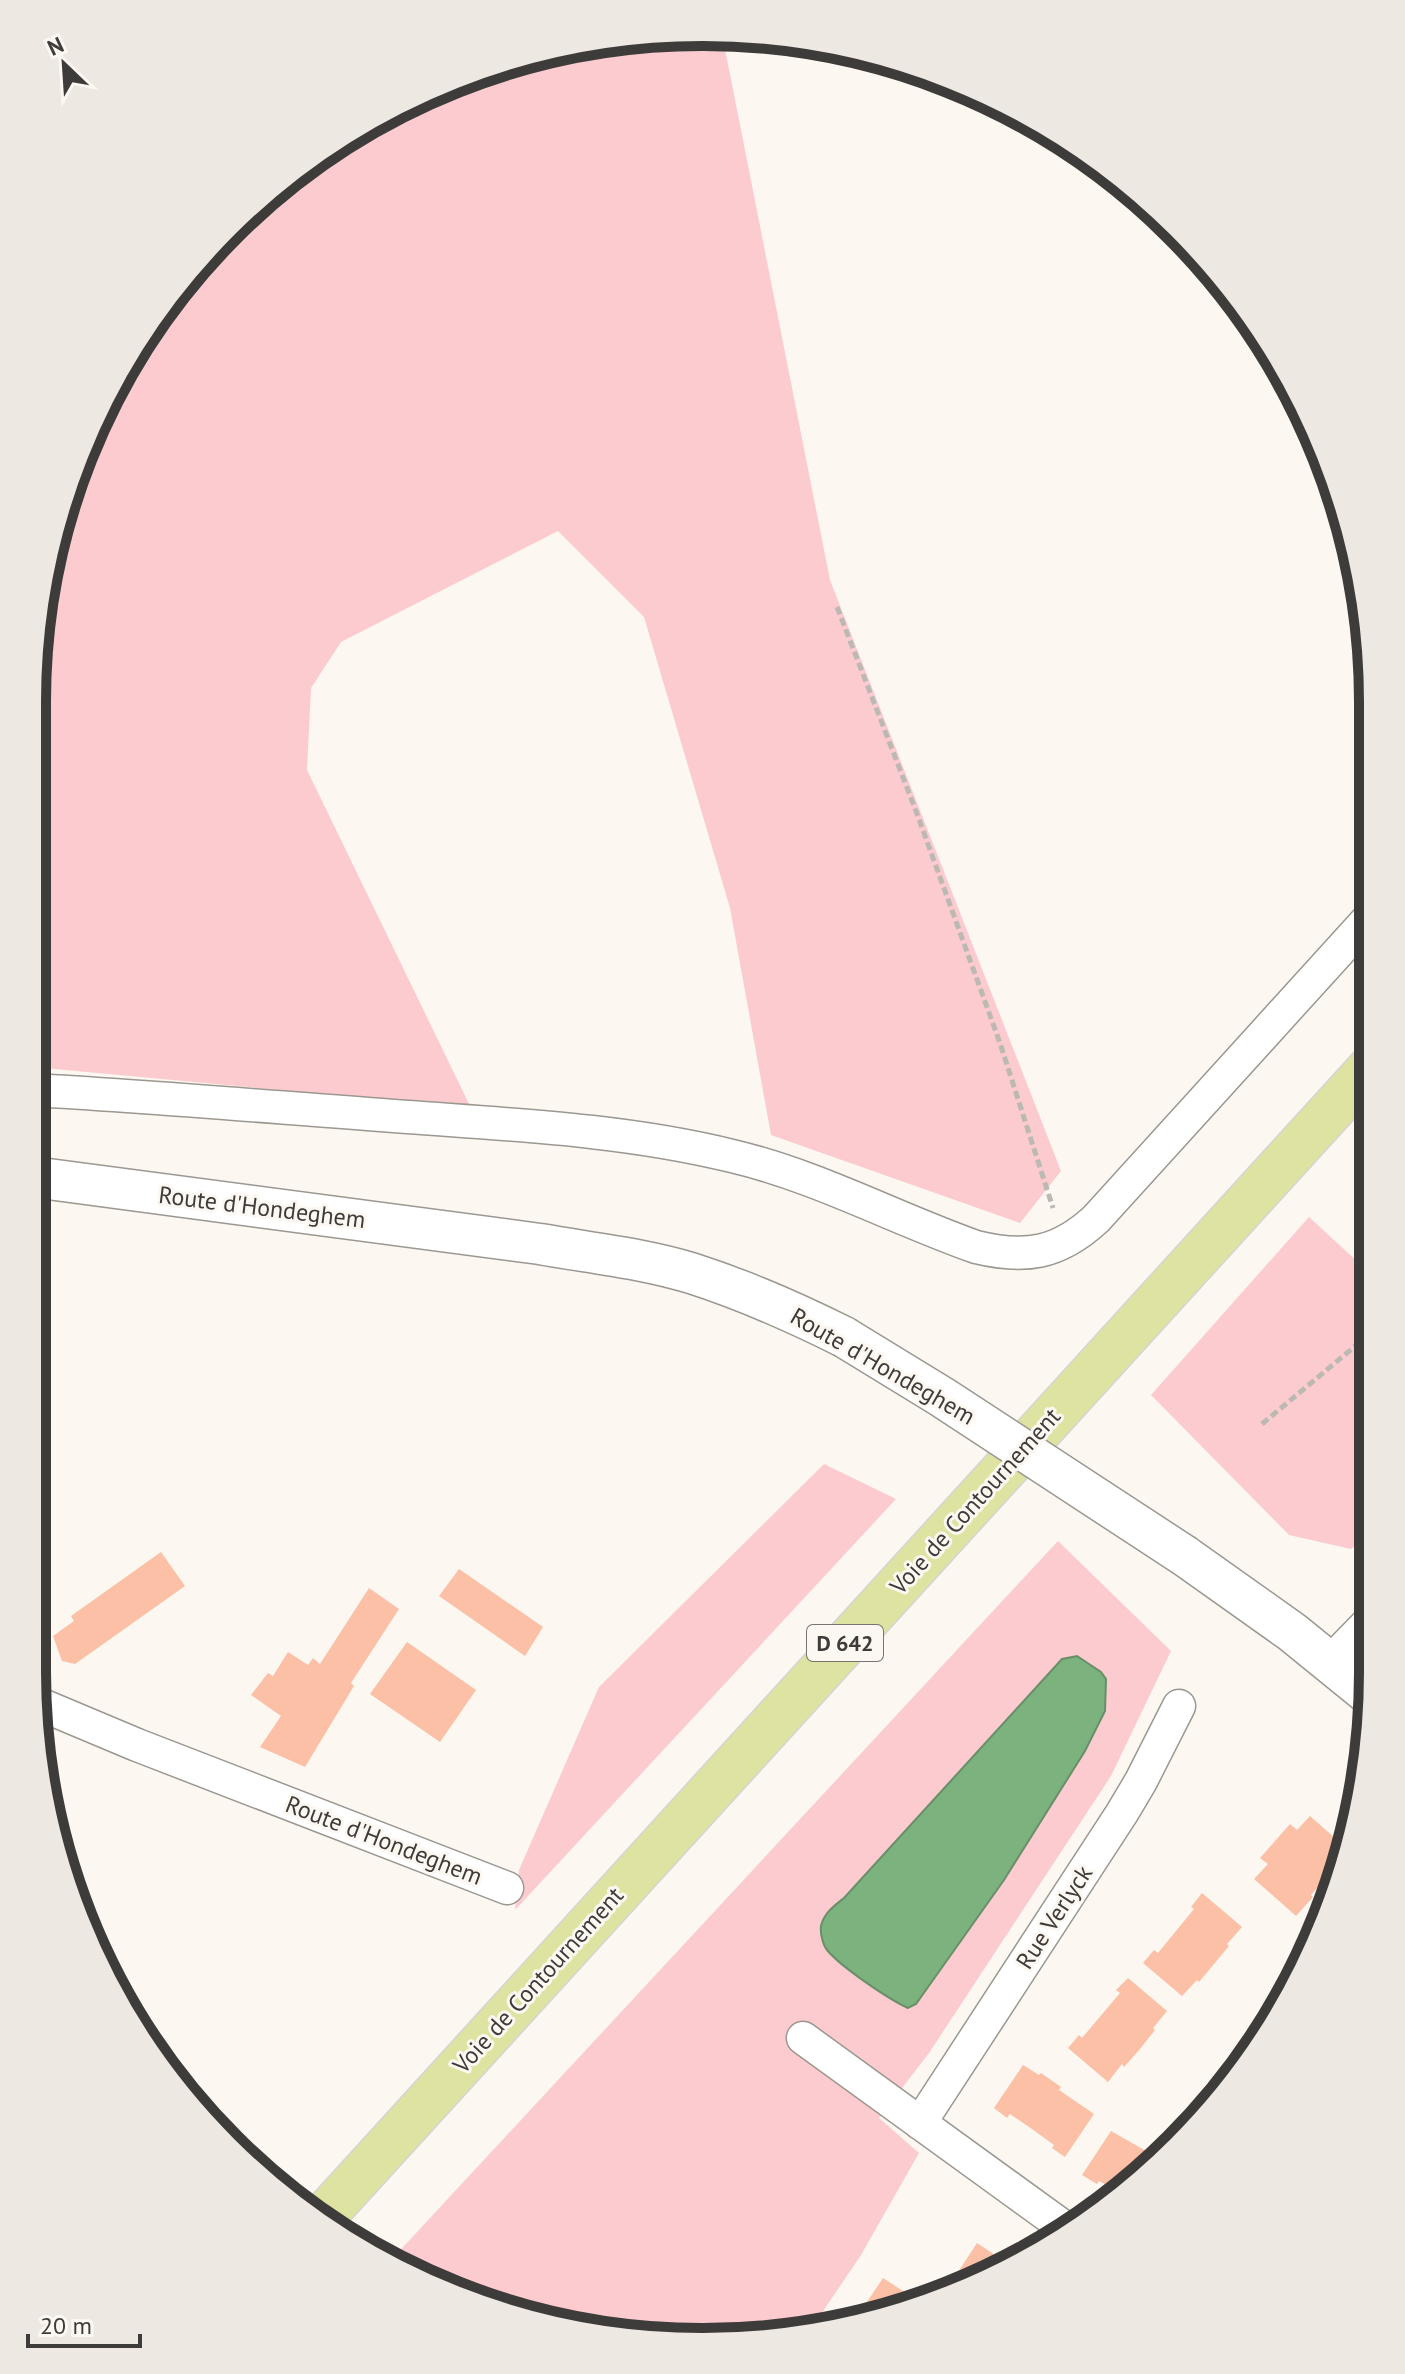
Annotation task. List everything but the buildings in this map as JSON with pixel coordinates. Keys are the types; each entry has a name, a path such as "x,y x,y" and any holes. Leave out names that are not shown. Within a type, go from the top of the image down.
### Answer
{"highway":[{"name":"Voie de Contournement","path":"329,2210 1359,1080"}],"street":[{"path":"46,1091 479,1122 647,1139 768,1166 957,1240 999,1252 1020,1254 1043,1251 1064,1243 1096,1219 1359,929"},
{"name":"Route d'Hondeghem","path":"46,1179 626,1258 689,1273 733,1288 844,1337 955,1405 1255,1604 1359,1686"},
{"path":"1330,1662 1359,1632"},
{"name":"Rue Verlyck","path":"920,2123 1122,1813 1179,1706"},
{"name":"Route d'Hondeghem","path":"47,1707 507,1888"},
{"path":"803,2038 1058,2223"}],"path":[{"path":"837,607 995,1028 1064,1243"},
{"path":"1262,1424 1359,1343"}],"shaded area":[{"path":"660,47 724,47 830,580 1061,1171 1020,1223 771,1135 730,908 644,617 558,531 341,642 311,688 307,770 471,1108 46,1068 47,660 68,533 96,451 134,374 157,338 182,303 238,238 303,182 374,134 451,96 491,81 533,68 617,52"},
{"path":"1309,1217 1359,1263 1359,1543 1351,1549 1289,1535 1151,1395"},
{"path":"824,1464 896,1499 515,1910 519,1870 599,1687"},
{"path":"1058,1541 1171,1651 1111,1776 929,2053 879,2118 919,2153 861,2255 819,2317 745,2327 660,2327 617,2322 533,2306 491,2293 398,2253"},
{"path":"1077,1656 1106,1679 1105,1711 1085,1751 1004,1880 916,2004 908,2008 865,1982 833,1957 823,1942 822,1921 1062,1659"}]}
